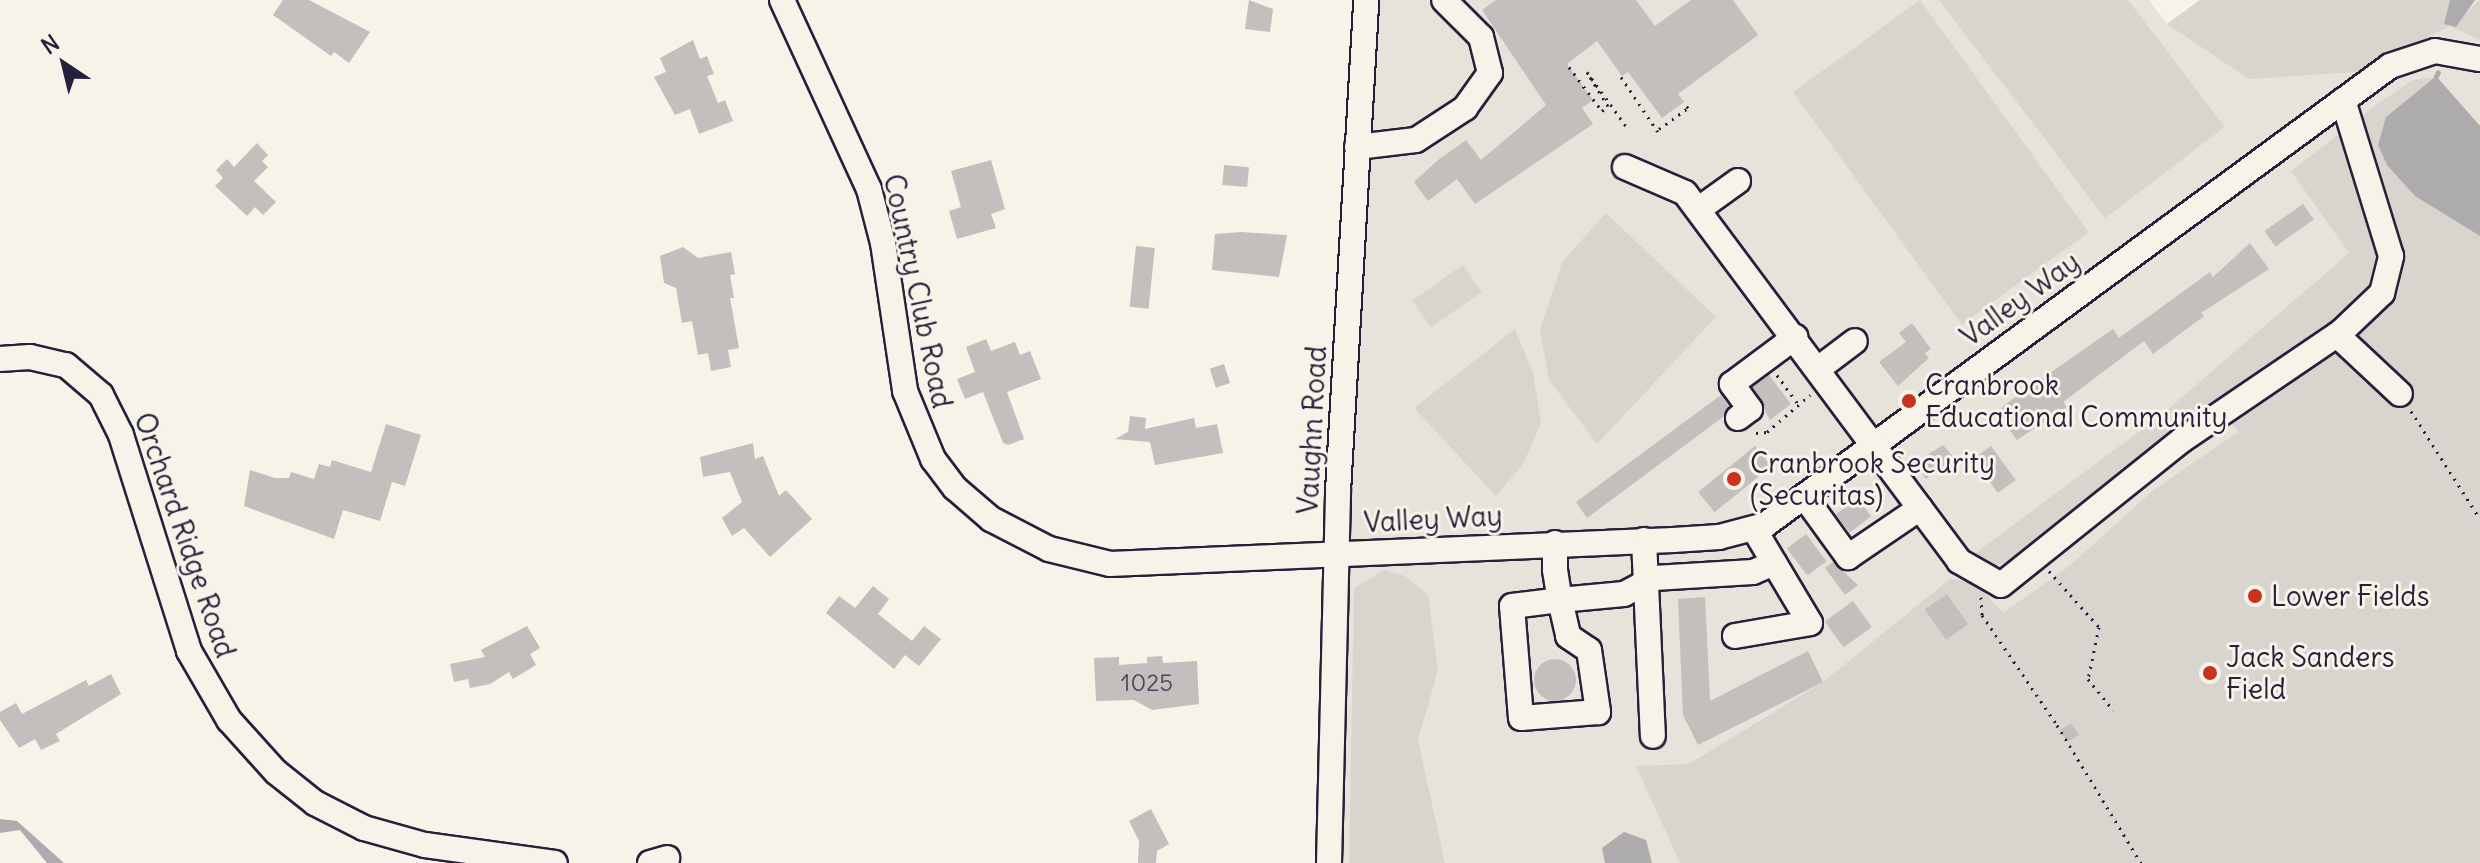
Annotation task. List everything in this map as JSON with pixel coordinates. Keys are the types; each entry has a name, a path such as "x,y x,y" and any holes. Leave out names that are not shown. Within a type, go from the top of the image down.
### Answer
{"street":[{"name":"Country Club Road","path":"782,0 858,159 883,243 911,412 933,459 955,488 1020,535 1099,562 1227,563 1336,553"},
{"name":"Vaughn Road","path":"1329,863 1336,553 1366,0"},
{"path":"1357,147 1416,140 1465,108 1490,73 1481,37 1444,0"},
{"name":"Valley Way","path":"1336,553 1719,537 1754,529 1806,499 2343,100 2415,54 2449,52 2480,59"},
{"path":"1625,167 1685,193 1959,561 2001,585 2182,440 2337,335 2382,293 2391,256 2343,100"},
{"path":"1699,209 1738,181"},
{"path":"2337,335 2400,394"},
{"path":"1744,426 1750,409 1732,384 1795,337"},
{"path":"1823,376 1855,341"},
{"name":"Orchard Ridge Road","path":"0,359 30,357 66,365 101,395 121,435 189,651 229,720 276,772 315,803 364,828 425,845 555,863"},
{"path":"1806,499 1848,557 1920,508"},
{"path":"1735,636 1810,623 1754,529"},
{"path":"1644,540 1644,584 1650,606 1653,736"},
{"path":"1555,543 1560,600 1568,636 1589,650 1598,712 1521,718 1512,606 1560,600 1624,594 1654,578 1753,572 1774,563"}],"path":[{"path":"1569,67 1602,111 1608,106"},
{"path":"1616,112 1608,106 1587,72 1616,112 1626,126"},
{"path":"1621,77 1658,131 1688,108 1684,102"},
{"path":"1766,359 1798,404"},
{"path":"1744,426 1767,432 1823,376"},
{"path":"2400,394 2480,519"},
{"path":"2035,557 2099,627 2088,679 2113,710"},
{"path":"1981,574 1982,615 2057,725 2141,863"}],"shaded area":[{"name":"Cranbrook Educational Community","path":"1356,0 2149,0 2167,24 2200,0 2480,0 2480,863 1317,863"},
{"path":"1920,0 2089,232 1962,324 1793,92"},
{"path":"1939,0 2128,0 2225,127 2105,218"},
{"path":"2200,0 2450,0 2444,24 2458,21 2480,0 2480,40 2450,26 2356,72 2249,79 2167,24"},
{"path":"2450,0 2475,0 2456,27 2444,24"},
{"path":"2436,76 2480,126 2480,236 2415,196 2387,165 2378,145 2386,117"},
{"name":"Lower Fields","path":"2434,77 2386,117 2381,152 2415,196 2480,236 2480,863 1680,863 1636,766 1689,764 1823,682 1950,579 1975,582 2003,613 2068,567 2155,489 2238,432 2226,415 2352,333 2324,325 2016,559 1988,568 1974,554 2159,417 2349,253 2291,171 2413,80"},
{"path":"1606,213 1716,317 1597,444 1549,380 1540,330 1562,262"},
{"path":"1463,265 1482,292 1431,328 1412,301"},
{"path":"1515,329 1533,373 1541,423 1523,464 1496,496 1414,408"},
{"path":"1384,570 1405,576 1428,595 1438,670 1418,740 1445,863 1349,863 1354,588"},
{"path":"0,819 17,821 64,863 47,863 20,830 0,833"},
{"path":"1624,832 1646,840 1652,863 1605,863 1602,848"}],"building":[{"path":"283,0 309,0 370,32 349,63 334,52 331,56 273,15"},
{"path":"1249,0 1273,9 1270,32 1245,29"},
{"path":"1496,0 1636,0 1655,26 1691,0 1733,0 1758,35 1678,94 1684,102 1662,118 1628,72 1622,76 1597,41 1567,64 1593,100 1582,108 1593,124 1475,204 1457,179 1428,201 1414,182 1438,160 1466,140 1481,160 1546,105 1482,10"},
{"path":"693,40 700,59 707,56 714,74 707,76 718,103 725,100 733,121 699,134 690,109 675,115 654,77 666,72 660,58"},
{"path":"257,143 268,155 262,161 268,167 254,181 276,202 263,215 255,207 247,216 215,186 223,178 216,170 227,159 234,167"},
{"path":"991,160 1005,209 991,214 996,228 957,239 949,211 961,207 951,171"},
{"path":"1224,165 1249,167 1247,187 1222,185"},
{"path":"2303,204 2314,220 2275,247 2264,231"},
{"path":"1215,234 1287,235 1279,277 1212,270"},
{"path":"2250,243 2269,269 2201,313 2204,316 2153,354 2144,341 2063,402 2067,407 2017,440 1999,415 2003,406 2113,329 2119,338 2210,272 2213,277"},
{"path":"1136,246 1155,248 1149,309 1130,307"},
{"path":"683,247 698,258 731,252 735,274 730,275 734,298 730,298 739,348 728,350 731,367 711,371 708,353 698,355 692,321 682,323 676,288 664,283 660,256"},
{"path":"1912,323 1931,349 1925,353 1929,358 1898,386 1879,362 1906,342 1899,333"},
{"path":"986,339 991,351 1015,342 1020,355 1030,351 1041,379 1007,392 1024,439 1008,445 1003,443 983,392 965,399 957,379 975,372 966,347"},
{"path":"1224,364 1230,383 1216,388 1210,369"},
{"path":"1769,375 1791,404 1770,420 1753,387"},
{"path":"1721,395 1729,406 1723,417 1587,518 1576,502"},
{"path":"1130,416 1146,418 1145,429 1194,418 1196,428 1217,424 1223,453 1155,465 1150,442 1115,439 1128,432"},
{"path":"386,424 421,435 405,486 392,482 380,521 343,510 334,539 244,506 250,470 275,478 289,478 291,472 314,479 319,464 330,467 332,460 371,472"},
{"path":"753,443 755,459 763,456 779,496 786,490 812,519 770,557 744,528 732,536 722,518 742,502 730,472 703,477 700,457"},
{"path":"1943,445 1954,458 1926,479 1914,463"},
{"name":"Cranbrook Security (Securitas)","path":"1755,446 1771,466 1715,512 1698,492"},
{"path":"1991,446 2016,480 1998,493 1973,459"},
{"path":"1857,498 1871,516 1850,533 1836,515"},
{"path":"1806,534 1826,561 1807,576 1787,548"},
{"path":"1833,562 1858,585 1845,595 1825,568"},
{"path":"873,586 889,599 878,614 912,641 924,626 941,639 919,666 905,655 894,669 826,613 839,596 855,608"},
{"path":"1947,594 1968,624 1946,640 1925,609"},
{"path":"1705,597 1710,701 1808,651 1823,682 1698,745 1683,715 1678,599"},
{"path":"1853,601 1872,627 1843,647 1825,622"},
{"path":"527,626 540,648 530,654 536,665 513,679 509,672 490,684 470,688 468,679 454,682 450,664 485,657 481,650"},
{"path":"1162,656 1163,663 1197,661 1199,704 1152,710 1134,700 1096,701 1094,658 1119,657 1119,665 1147,663 1147,657"},
{"path":"1555,659 1570,665 1576,680 1570,695 1555,701 1540,695 1534,680 1540,665"},
{"path":"111,674 121,694 56,734 60,741 41,750 35,739 19,748 0,720 0,712 16,703 22,714 86,680 89,686"},
{"path":"2071,723 2079,735 2067,742 2059,731"},
{"path":"1151,809 1169,844 1157,851 1156,863 1138,863 1139,841 1129,821"}],"waterway":[{"path":"2436,76 2438,72"}],"place":[{"name":"Cranbrook Educational Community","path":"1909,401"},
{"name":"Cranbrook Security (Securitas)","path":"1734,479"},
{"name":"Lower Fields","path":"2255,596"},
{"name":"Jack Sanders Field","path":"2210,673"}]}
